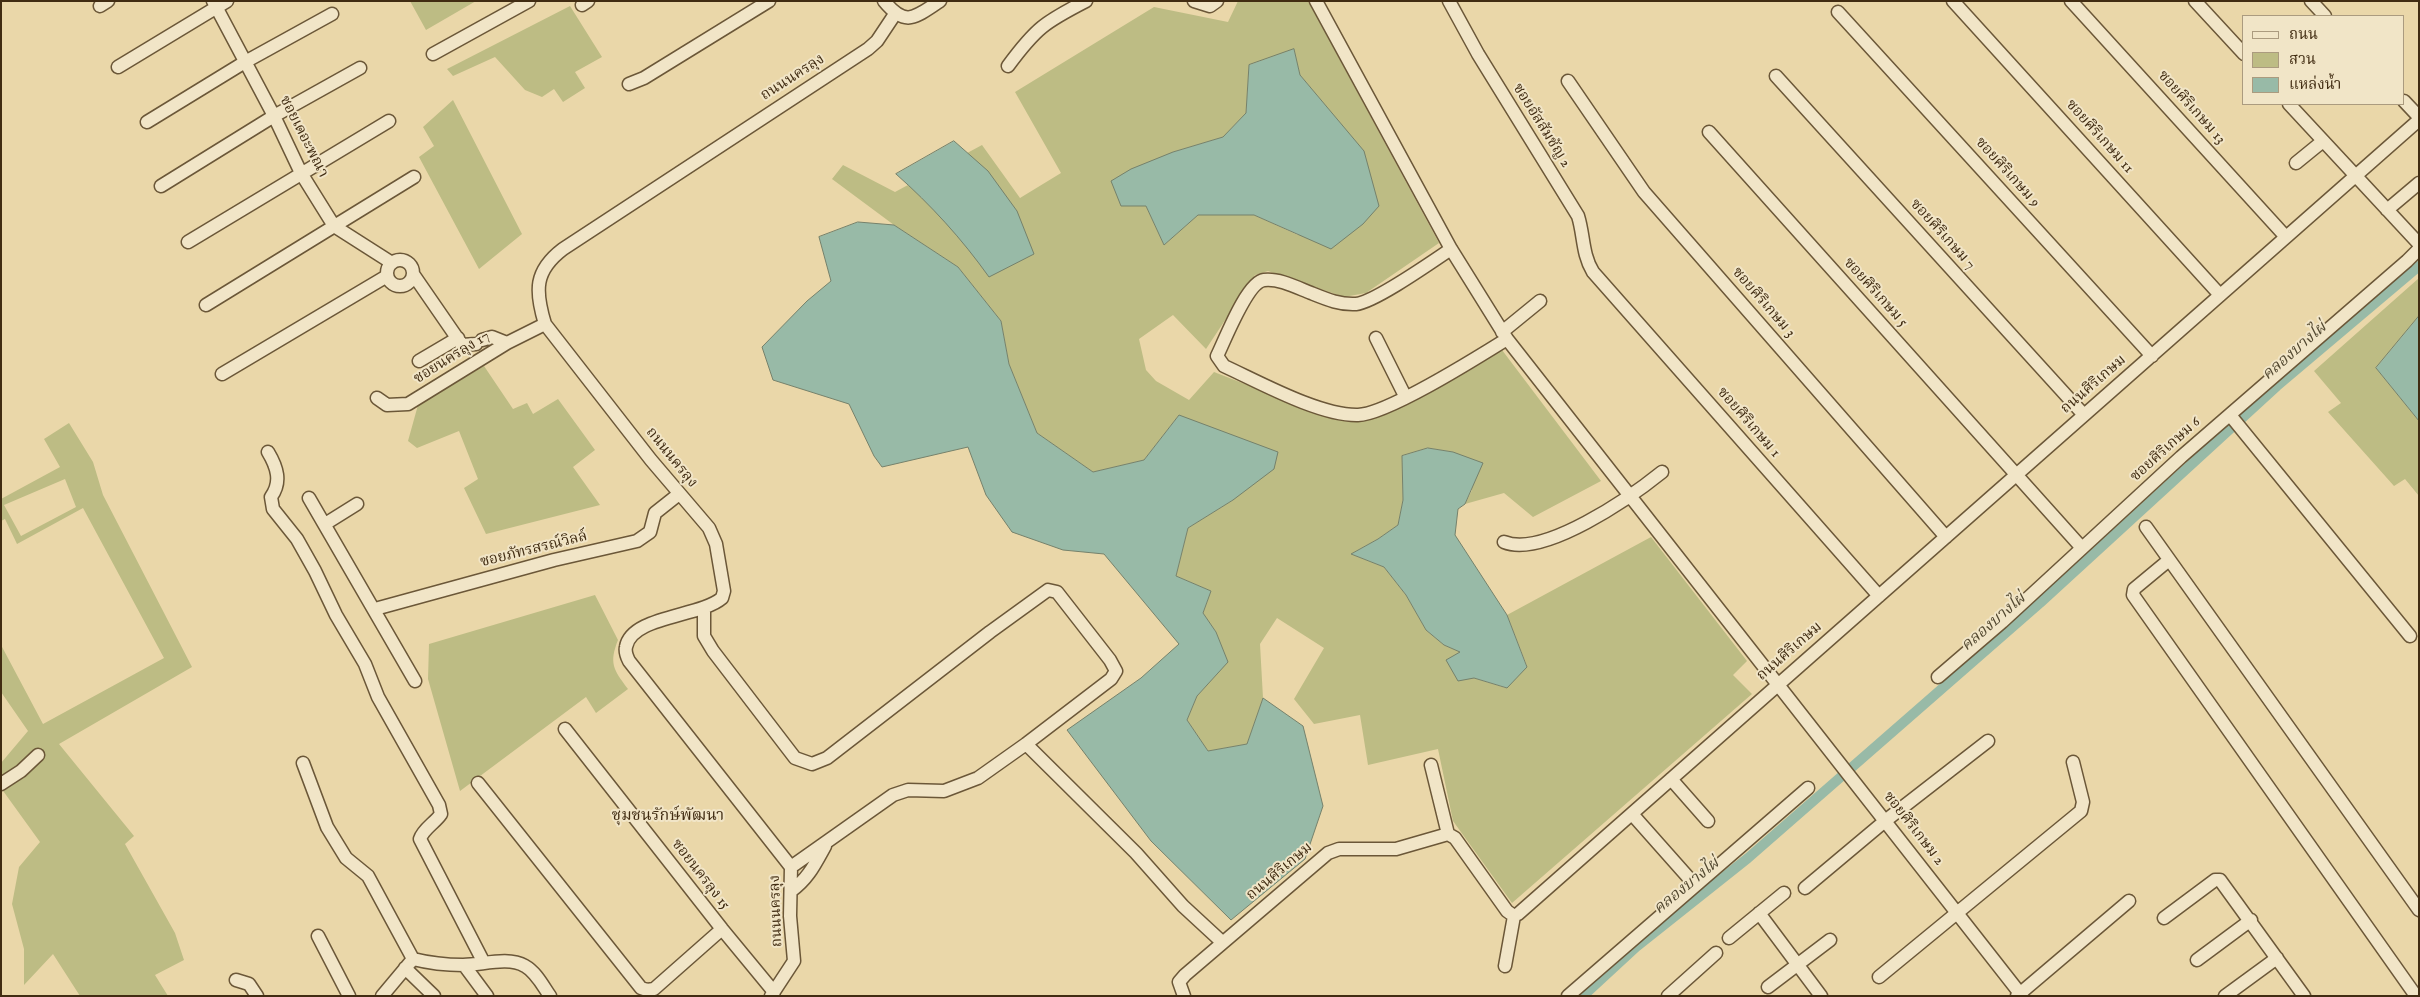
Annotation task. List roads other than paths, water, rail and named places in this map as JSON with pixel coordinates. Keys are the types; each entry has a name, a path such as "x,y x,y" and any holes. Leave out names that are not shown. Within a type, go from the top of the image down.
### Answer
{"street":[{"path":"434,54 529,1"},
{"path":"628,84 644,78 769,1"},
{"path":"884,1 895,14 915,18 940,1"},
{"path":"1008,66 1040,27 1061,12 1086,1"},
{"path":"1194,1 1210,6 1218,1"},
{"name":"ซอยศิริเกษม 2","path":"1316,1 1451,249 1504,336 1630,498 1778,683 2020,995"},
{"name":"ซอยอัสสัมชัญ 2","path":"1448,1 1478,54 1578,216 1582,229 1584,251 1593,272"},
{"name":"ซอยศิริเกษม 11","path":"1953,1 2220,295"},
{"name":"ซอยศิริเกษม 13","path":"2071,1 2286,237"},
{"path":"2195,1 2242,52"},
{"path":"2310,1 2324,15"},
{"path":"118,67 219,3"},
{"name":"ซอยเดอะพณา","path":"219,3 245,62 274,116 301,173 334,226 392,263 399,260 407,262 412,267 413,274 458,338"},
{"name":"ซอยศิริเกษม 9","path":"1838,12 2152,356"},
{"path":"147,122 245,62 332,14"},
{"name":"ถนนนครลุง","path":"773,994 794,961 795,948 790,916 792,867 629,662 625,648 628,638 637,628 704,608 722,598 724,590 716,544 709,528 679,494 544,324 538,303 538,283 544,266 552,257 574,240 868,49 877,41 895,14"},
{"path":"161,186 274,116 360,68"},
{"name":"ซอยศิริเกษม 7","path":"1776,76 2084,415"},
{"name":"ซอยศิริเกษม 3","path":"1568,81 1644,192 1946,537"},
{"path":"2405,102 2419,118"},
{"path":"2290,105 2419,244"},
{"name":"ถนนศิริเกษม","path":"1514,916 2152,356 2419,118"},
{"path":"188,242 389,121"},
{"name":"ซอยศิริเกษม 5","path":"1709,132 2082,548"},
{"path":"2296,163 2323,140"},
{"path":"206,305 414,177"},
{"path":"2387,210 2419,183"},
{"path":"1451,249 1407,277 1358,304 1332,301 1277,281 1265,279 1258,281 1247,294 1217,356 1224,366 1273,389 1332,411 1360,415 1372,412 1405,396 1504,336 1540,301"},
{"name":"ซอยศิริเกษม 6","path":"1938,677 2408,262 2419,249"},
{"path":"392,263 388,269 388,276 392,283 399,286 407,284 413,274"},
{"name":"ซอยศิริเกษม 1","path":"1593,272 1879,596"},
{"path":"222,374 388,276"},
{"name":"ซอยนครลุง 17","path":"377,398 387,405 408,404 508,343 544,324"},
{"path":"419,361 458,338 462,345 492,338 508,343"},
{"path":"1376,338 1405,396"},
{"path":"2232,417 2410,636"},
{"path":"268,452 278,473 274,493 271,497 273,509 297,539 315,571 336,615 365,664 378,697 438,805 440,814 436,822 421,835 420,839 484,963"},
{"path":"1504,542 1513,545 1539,542 1582,524 1630,498 1662,472"},
{"name":"ซอยภัทรสรณ์วิลล์","path":"375,609 554,560 637,541 650,532 654,513 679,494"},
{"path":"309,498 415,681"},
{"path":"325,524 358,504"},
{"path":"2146,527 2419,910"},
{"path":"2169,560 2134,588 2133,595 2416,996"},
{"path":"704,608 704,636 713,651 795,758 812,764 827,758 1044,592 1053,590 1110,660 1116,671 1111,680 989,771 956,788 944,791 908,790 884,800 792,867"},
{"name":"ซอยนครลุง 15","path":"565,729 773,994"},
{"path":"1805,888 1885,821 1988,740"},
{"path":"1026,744 1136,853 1183,906 1222,942"},
{"path":"1,784 21,771 38,755"},
{"path":"1879,977 2080,811 2083,802 2073,762"},
{"path":"303,763 332,834 350,863 368,876 409,963 434,996"},
{"path":"1431,765 1448,834 1455,838 1507,911 1514,916 1505,966"},
{"path":"1671,779 1708,821"},
{"path":"478,783 640,988 654,989 722,929"},
{"path":"1568,996 1808,788"},
{"path":"1632,814 1695,885"},
{"name":"ถนนศิริเกษม","path":"1184,996 1179,982 1222,942 1328,853 1339,849 1396,849 1448,834"},
{"path":"791,891 811,873 826,844"},
{"path":"2164,918 2215,880 2224,884 2304,996"},
{"path":"1728,938 1784,893"},
{"path":"2020,995 2129,901"},
{"path":"1760,913 1821,996"},
{"path":"2198,960 2251,920"},
{"path":"318,936 349,996"},
{"path":"1768,987 1830,940"},
{"path":"1668,996 1716,953"},
{"path":"2225,996 2277,958"},
{"path":"409,963 464,965 516,962 533,972 550,996"},
{"path":"382,996 409,963"},
{"path":"464,965 487,996"},
{"path":"236,980 249,984 257,996"}],"water":[{"path":"1294,49 1300,75 1364,151 1379,206 1363,224 1331,249 1254,215 1198,215 1164,245 1146,206 1121,206 1111,181 1131,169 1173,152 1223,137 1246,113 1249,65"},
{"path":"954,141 988,171 1017,211 1034,254 989,277 946,223 896,174"},
{"path":"858,222 894,225 958,267 1001,321 1009,364 1037,433 1093,472 1144,460 1179,415 1278,452 1274,469 1233,500 1188,528 1176,576 1211,591 1203,613 1216,632 1228,662 1197,696 1187,720 1208,751 1247,744 1263,698 1303,726 1323,806 1305,859 1231,920 1151,841 1067,730 1141,678 1179,644 1104,554 1063,550 1012,532 986,495 968,447 882,467 874,456 849,404 773,380 762,347 807,301 831,281 819,237"},
{"path":"2419,316 2419,421 2376,368"},
{"path":"1428,448 1453,452 1483,463 1465,504 1458,509 1455,535 1507,615 1527,667 1507,688 1474,678 1458,681 1446,660 1460,652 1444,645 1426,630 1406,595 1384,567 1351,554 1398,525 1403,500 1402,456"}],"waterway":[{"name":"คลองบางไผ่","path":"1583,996 1636,947 1748,858 2040,603 2277,386 2419,266"}],"district":[{"name":"ชุมชนรักษ์พัฒนา","path":"668,817"}]}
